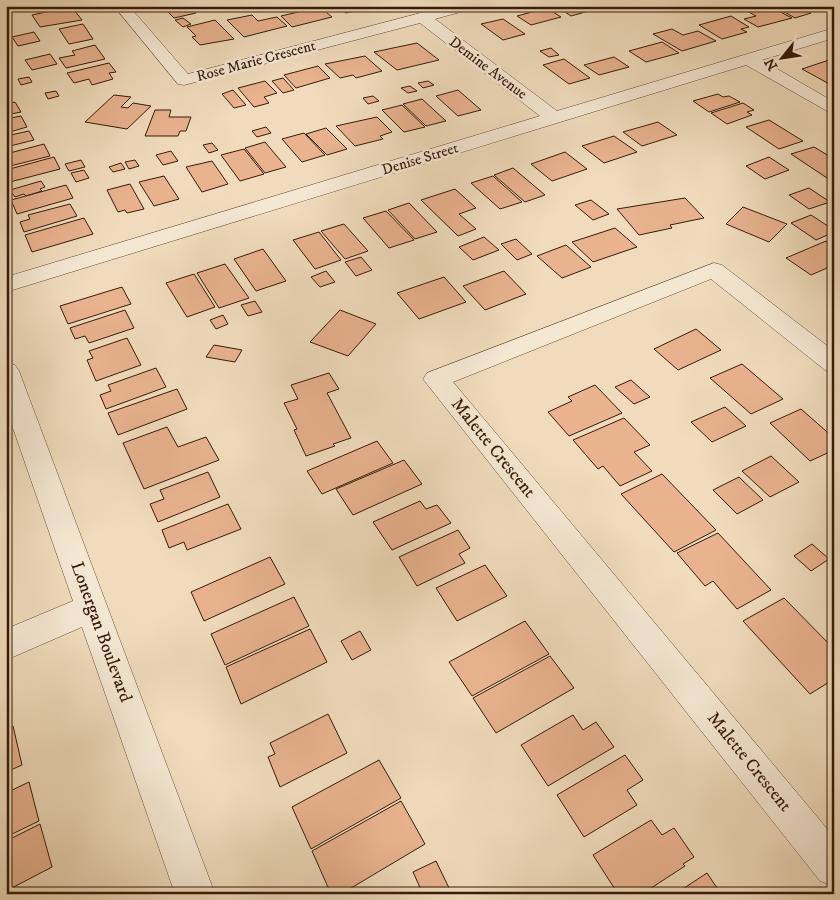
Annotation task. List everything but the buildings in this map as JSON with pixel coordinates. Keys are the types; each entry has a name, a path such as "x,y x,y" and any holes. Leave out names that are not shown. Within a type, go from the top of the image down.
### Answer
{"street":[{"name":"Rose Marie Crescent","path":"121,6 184,80 422,17"},
{"path":"422,17 466,6"},
{"name":"Demine Avenue","path":"422,17 554,118"},
{"name":"Denise Street","path":"6,285 834,33"},
{"path":"747,59 834,110"},
{"name":"Malette Crescent","path":"834,364 714,270 436,379 834,867"},
{"name":"Lonergan Boulevard","path":"6,372 93,607 194,894"},
{"path":"6,645 93,607"}]}
